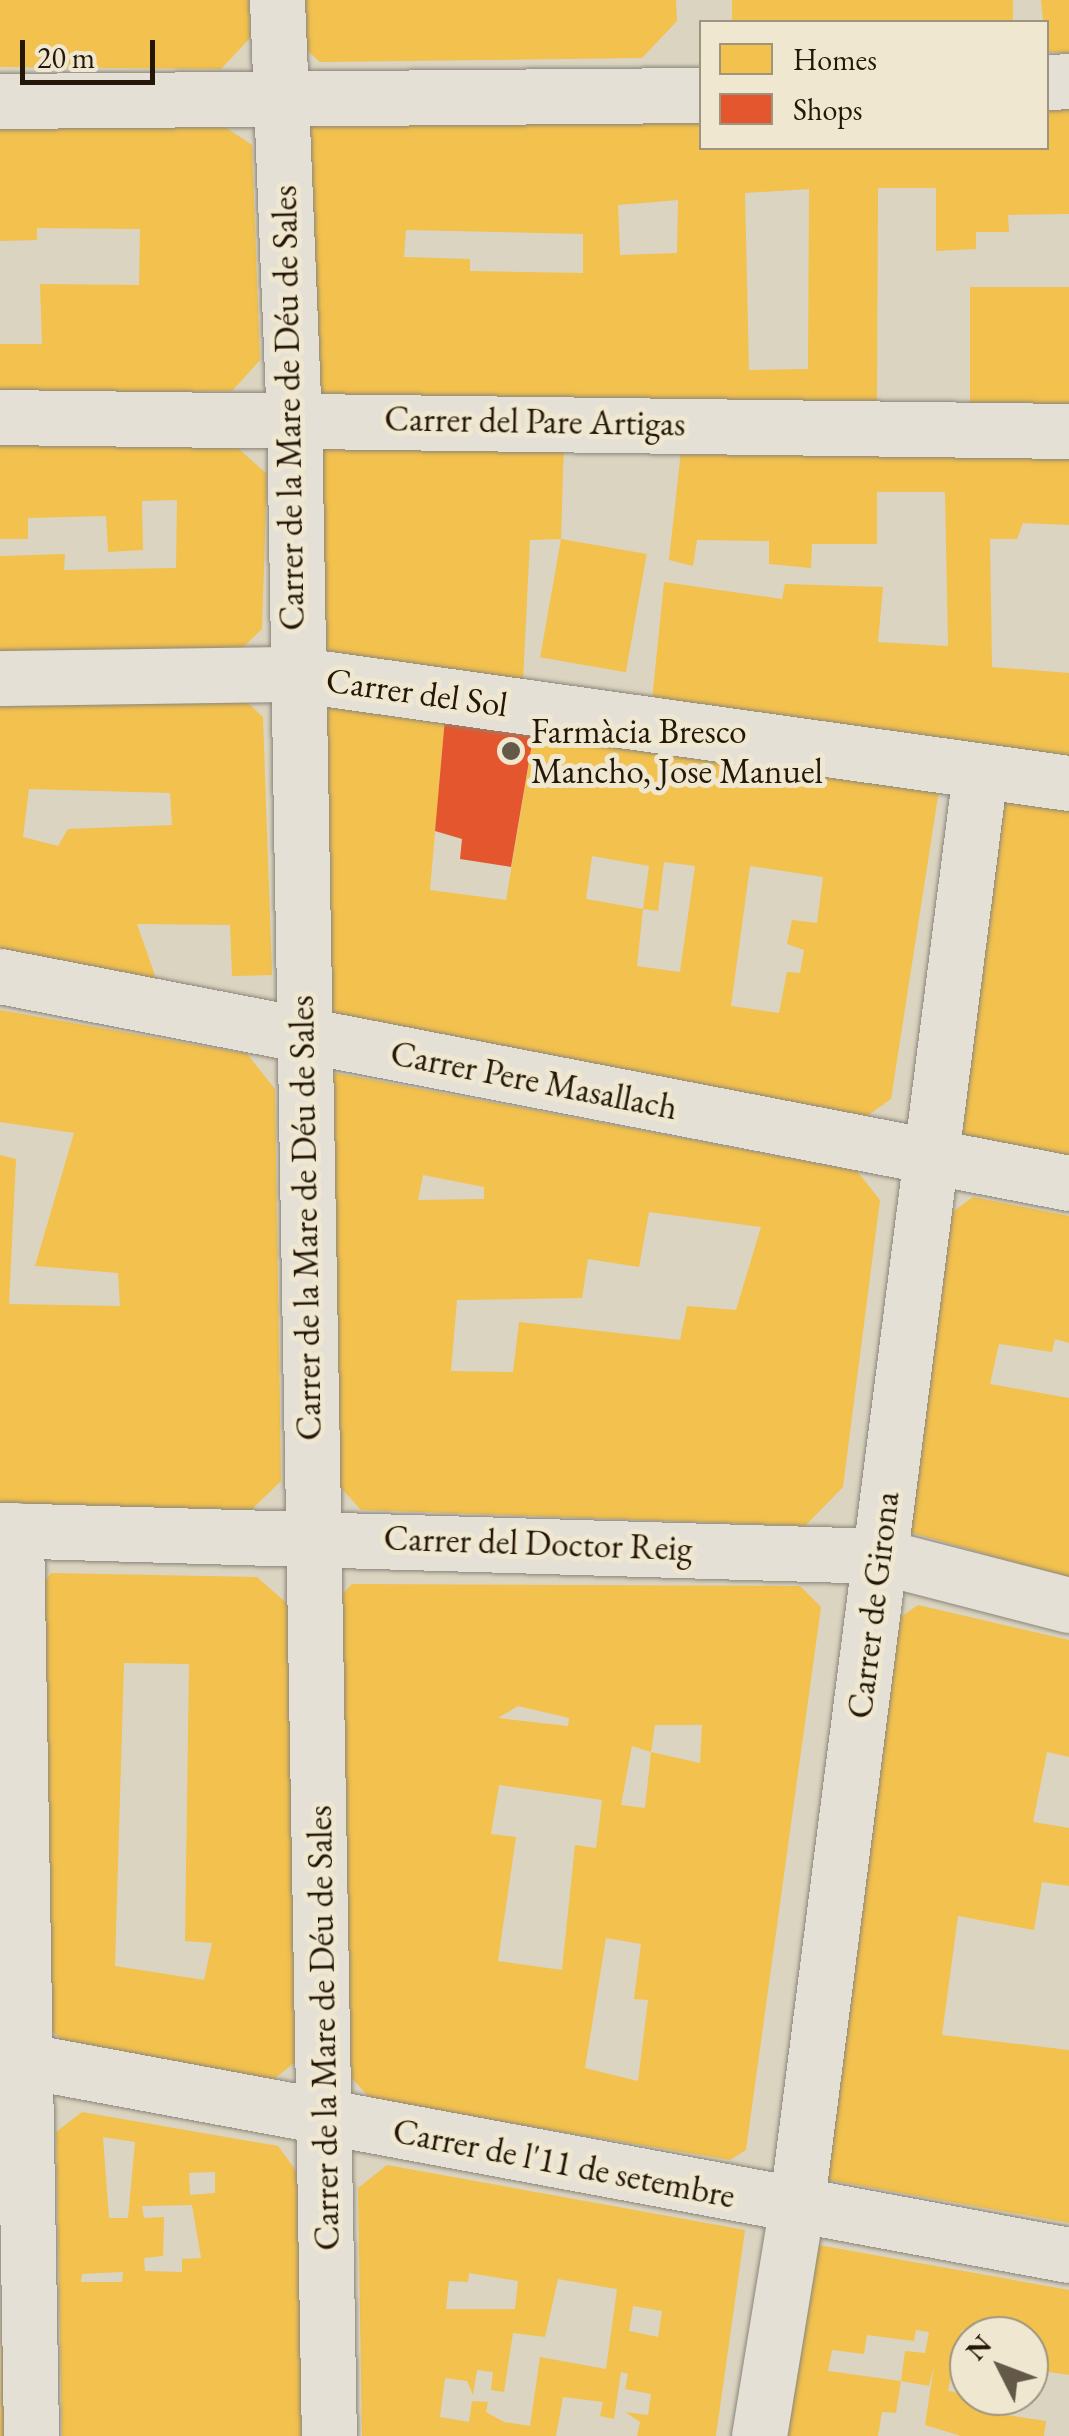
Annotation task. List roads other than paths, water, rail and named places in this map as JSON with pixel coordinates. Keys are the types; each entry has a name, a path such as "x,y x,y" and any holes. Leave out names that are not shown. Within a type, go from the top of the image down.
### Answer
{"street":[{"name":"Carrer de la Mare de Déu de Sales","path":"277,0 294,417 293,674 326,2116 329,2436"},
{"path":"0,101 278,94 699,95"},
{"name":"Carrer del Pare Artigas","path":"0,418 294,417 1069,431"},
{"name":"Carrer del Sol","path":"0,678 293,674 1069,784"},
{"name":"Carrer de Girona","path":"758,2436 796,2209 980,772"},
{"name":"Carrer Pere Masallach","path":"0,976 1069,1183"},
{"path":"8,1530 10,2058 31,2436"},
{"name":"Carrer del Doctor Reig","path":"8,1530 313,1534 880,1556 1069,1605"},
{"name":"Carrer de l'11 de setembre","path":"10,2058 796,2209 1069,2255"}],"place":[{"name":"Farmàcia Bresco Mancho, Jose Manuel","path":"511,751"}]}
